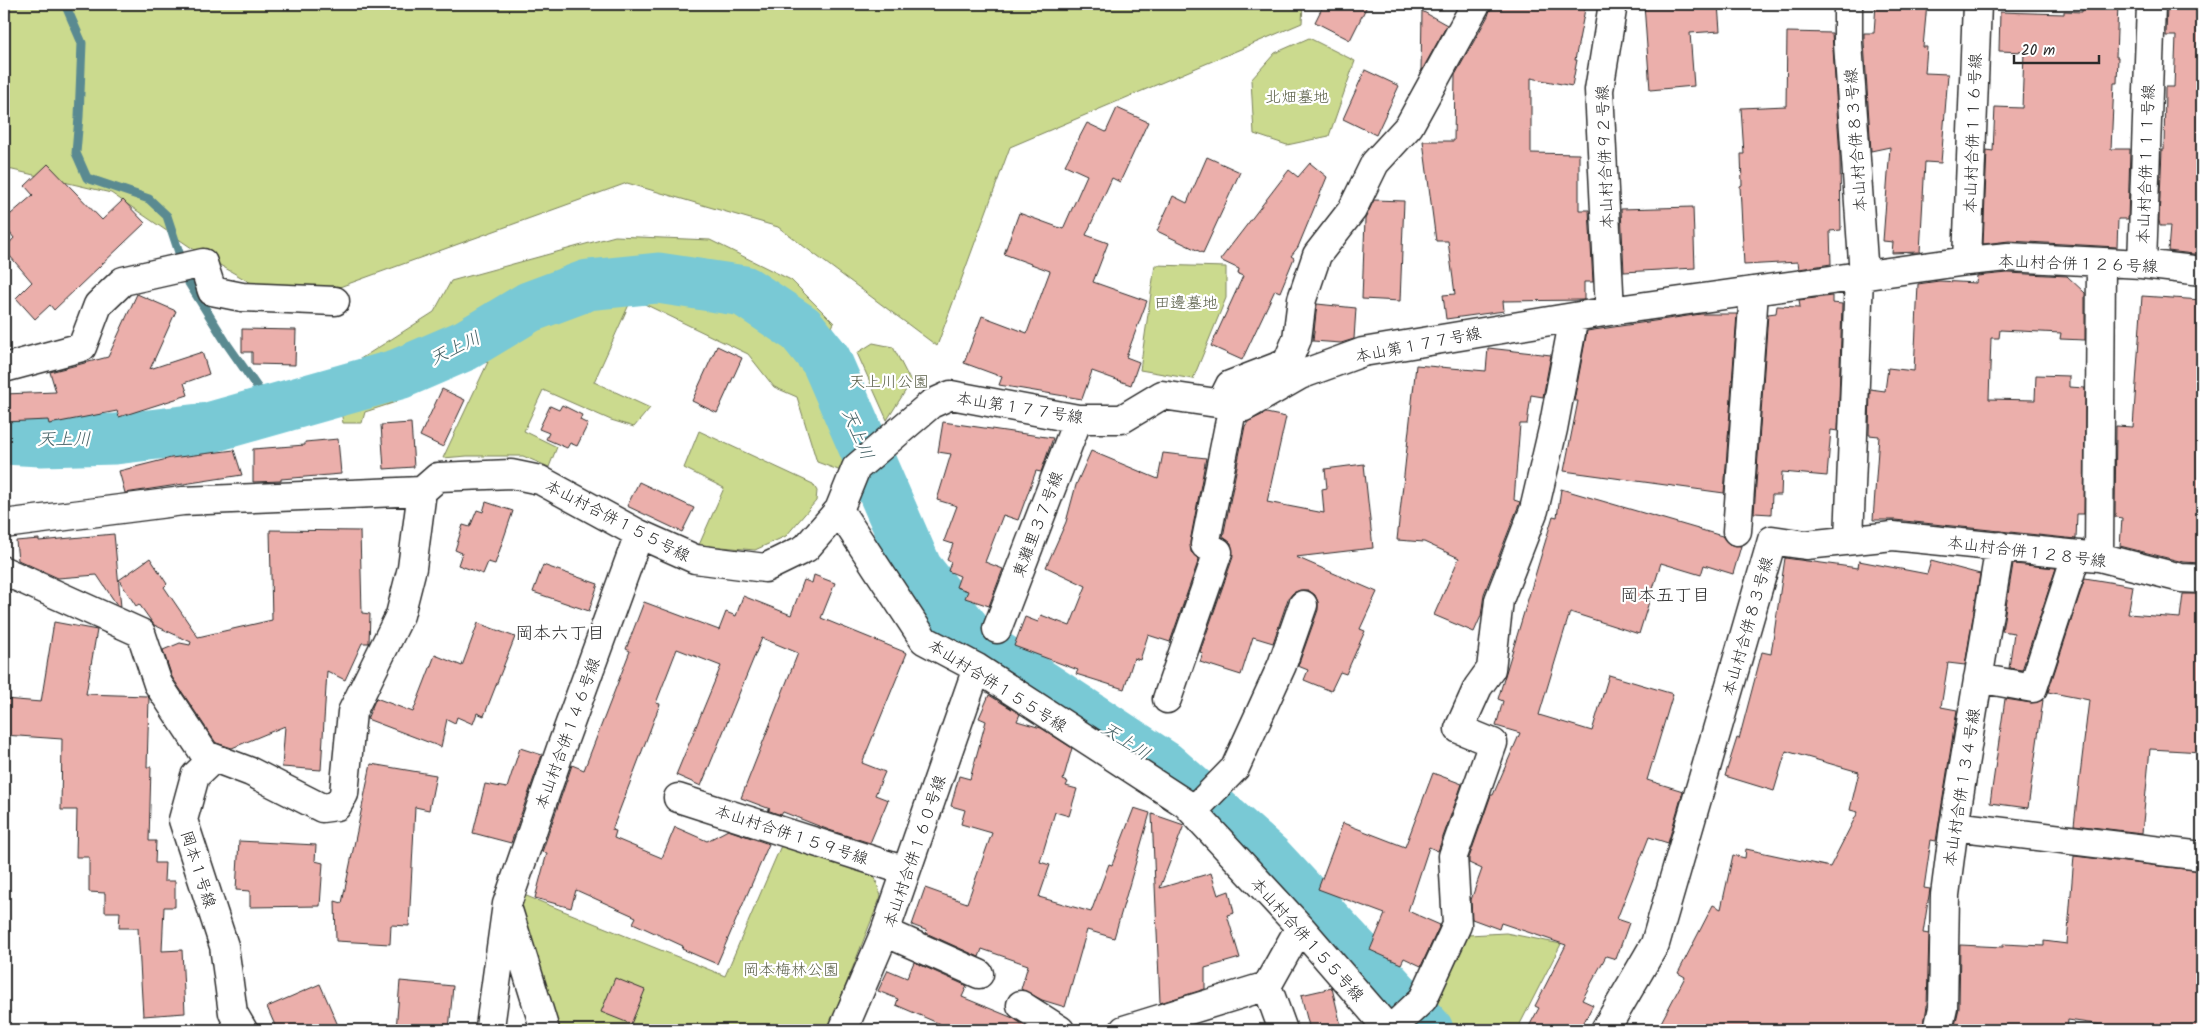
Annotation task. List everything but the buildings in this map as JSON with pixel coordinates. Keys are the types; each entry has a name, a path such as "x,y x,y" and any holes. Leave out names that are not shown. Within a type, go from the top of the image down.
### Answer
{"street":[{"path":"1167,699 1218,552 1205,545 1230,385 1287,363 1297,338 1302,300 1317,255 1352,210 1375,163 1408,126 1476,4"},
{"name":"本山村合併９２号線","path":"1610,312 1599,90 1613,4"},
{"name":"本山村合併８３号線","path":"1605,1030 1655,944 1772,540 1806,545 1850,540 1862,276 1848,44 1848,4"},
{"name":"本山村合併１１６号線","path":"1967,261 1977,4"},
{"name":"本山村合併１１１号線","path":"2142,264 2150,4"},
{"name":"本山村合併１２６号線","path":"1862,276 2008,257 2142,264 2202,271"},
{"path":"4,368 82,347 98,305 123,281 173,269 203,263 212,291 242,297 335,301"},
{"path":"1978,678 2033,688 2088,556 2101,263"},
{"name":"本山第１７７号線","path":"839,510 856,468 931,404 951,395 1078,419 1122,419 1162,395 1244,407 1300,375 1363,352 1574,317 1862,276"},
{"path":"1737,530 1754,292"},
{"path":"1389,1030 1423,1000 1457,925 1453,856 1493,744 1459,729 1478,687 1491,668 1499,600 1534,510 1553,429 1574,317"},
{"name":"東灘里３７号線","path":"996,630 1078,419"},
{"name":"本山村合併１５５号線","path":"422,491 438,477 511,474 540,480 639,534 695,559 765,568 806,548 839,510 924,640 977,668 1194,808 1389,1030"},
{"path":"4,524 183,501 422,491 412,568 400,614 352,712 344,794 337,806 322,808 251,772 214,758 210,762 158,684 141,633 4,571"},
{"name":"本山村合併１４６号線","path":"490,1027 507,904 561,748 639,534"},
{"name":"本山村合併１２８号線","path":"1850,540 1893,536 2000,546 2088,556 2181,578 2202,579"},
{"name":"本山村合併１３４号線","path":"1938,1030 1943,1008 1945,894 1954,826 2000,546"},
{"path":"1194,808 1235,768 1282,665 1303,605"},
{"name":"本山村合併１６０号線","path":"843,1030 885,932 977,668"},
{"name":"岡本１号線","path":"210,762 195,776 183,820 224,946 233,1013 243,1030"},
{"name":"本山村合併１５９号線","path":"678,798 906,871"},
{"path":"1954,826 2202,856"},
{"path":"507,904 545,1030"},
{"path":"1124,1030 1267,986 1300,928"},
{"path":"885,932 979,974"},
{"path":"1267,986 1283,1030"},
{"path":"1021,1005 1060,1030"}],"green space":[{"path":"4,4 1303,4 1302,23 1010,147 937,346 778,227 627,183 334,289 258,287 199,253 111,193 4,168"},
{"name":"北畑墓地","path":"1309,38 1355,61 1329,136 1287,145 1254,134 1251,80 1275,53"},
{"path":"615,236 710,240 791,280 834,323 830,331 763,285 714,264 692,272 709,294 771,331 824,386 852,442 841,471 817,462 797,397 774,387 748,354 632,298 594,382 650,408 634,427 611,420 543,390 524,431 557,447 549,467 523,456 443,458 488,362 412,379 396,402 365,412 362,423 343,423 335,375 434,312 451,281"},
{"name":"田邊墓地","path":"1155,265 1226,267 1226,298 1193,379 1140,370"},
{"name":"天上川公園","path":"873,343 893,347 911,382 887,420 857,353"},
{"path":"699,431 813,484 817,491 816,501 786,536 755,550 699,545 724,488 684,468"},
{"name":"岡本梅林公園","path":"783,841 874,875 881,896 828,1030 554,1030 518,917 524,895 725,976"},
{"path":"1506,933 1561,944 1520,1024 1526,1030 1452,1030 1432,1008 1468,935"}],"waterway":[{"path":"65,4 82,43 76,153 87,178 149,199 167,216 189,283 227,344 273,410"},
{"name":"天上川","path":"4,439 41,441 115,439 208,428 399,374 466,345 529,307 588,285 658,278 744,291 801,329 826,360 917,569 974,641 1164,766 1269,859 1428,1030"}],"district":[{"name":"岡本五丁目","path":"1665,595"},
{"name":"岡本六丁目","path":"560,633"}]}
